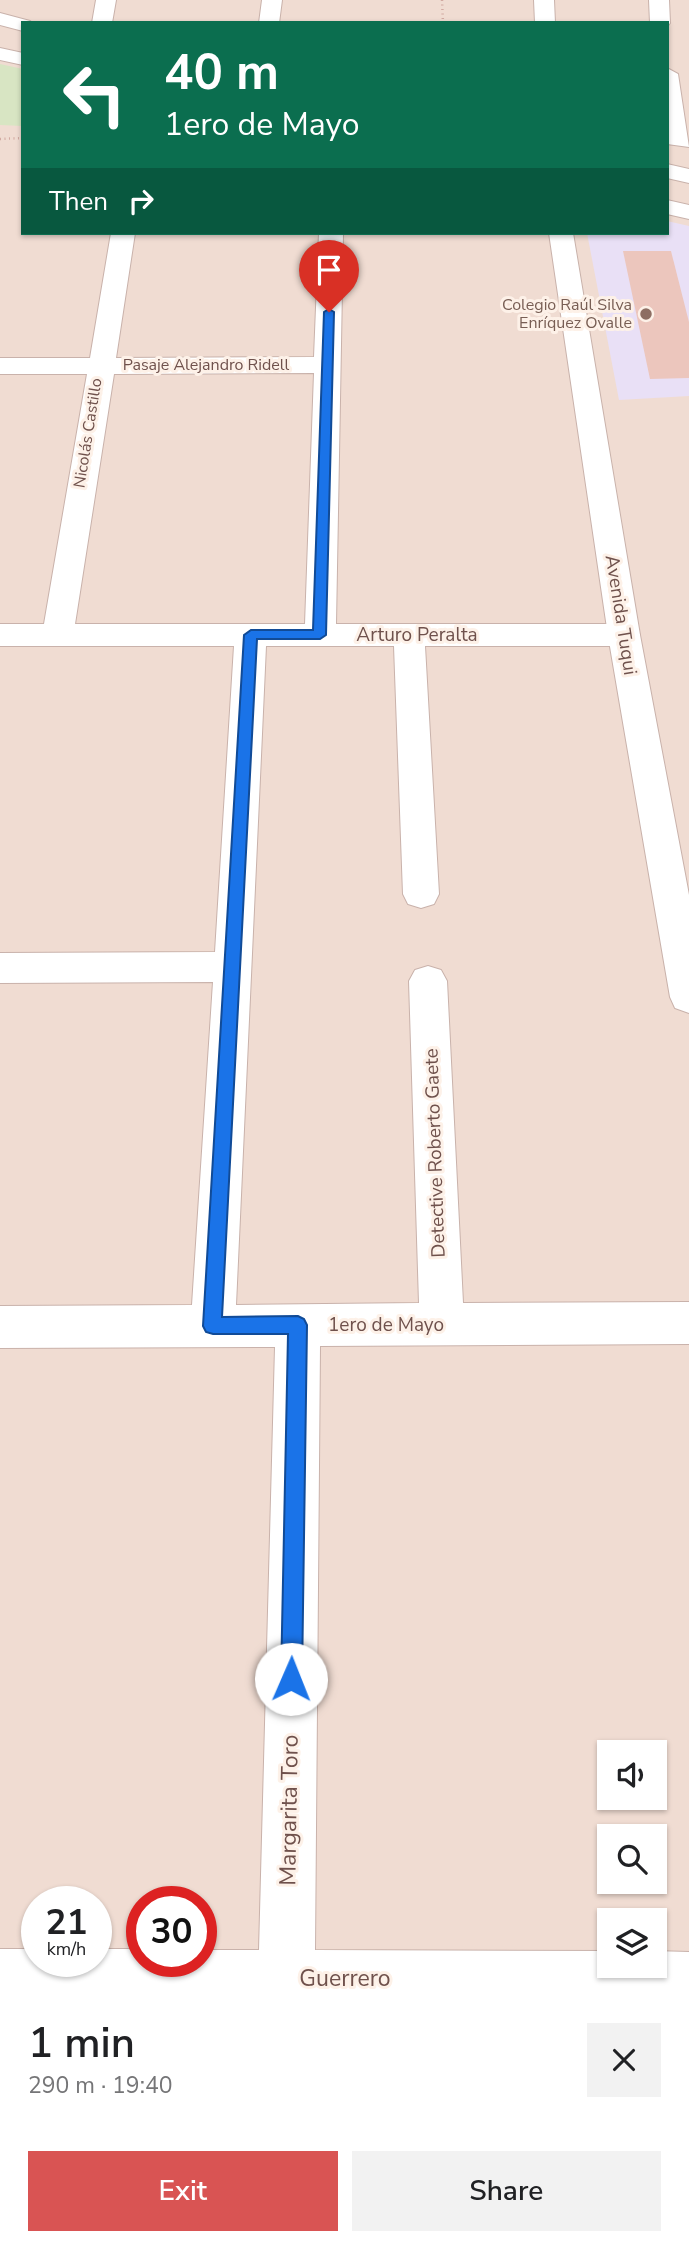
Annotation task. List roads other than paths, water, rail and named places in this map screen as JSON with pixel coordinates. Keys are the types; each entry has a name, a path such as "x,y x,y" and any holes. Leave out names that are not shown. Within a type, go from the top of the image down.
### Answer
{"street":[{"path":"102,21 106,0"},
{"path":"270,21 272,0"},
{"path":"544,0 545,21"},
{"path":"659,0 660,21"},
{"path":"0,19 21,24"},
{"path":"0,54 21,59"},
{"path":"669,89 676,140 689,140"},
{"path":"669,171 689,176"},
{"path":"669,207 689,212"},
{"name":"Nicolás Castillo","path":"58,635 99,365 123,235"},
{"path":"320,635 331,235"},
{"name":"Avenida Tuqui","path":"561,235 624,635 689,997"},
{"name":"Pasaje Alejandro Ridell","path":"0,366 327,365"},
{"name":"Arturo Peralta","path":"0,635 624,635"},
{"path":"213,1326 251,635"},
{"path":"409,635 421,894"},
{"path":"0,968 232,967"},
{"name":"Detective Roberto Gaete","path":"428,981 442,1324"},
{"name":"1ero de Mayo","path":"0,1327 689,1323"},
{"name":"Margarita Toro","path":"286,1989 298,1325"},
{"name":"Guerrero","path":"0,1977 286,1989 689,1980"}],"place":[{"name":"Colegio Raúl Silva Enríquez Ovalle","path":"646,314"}]}
